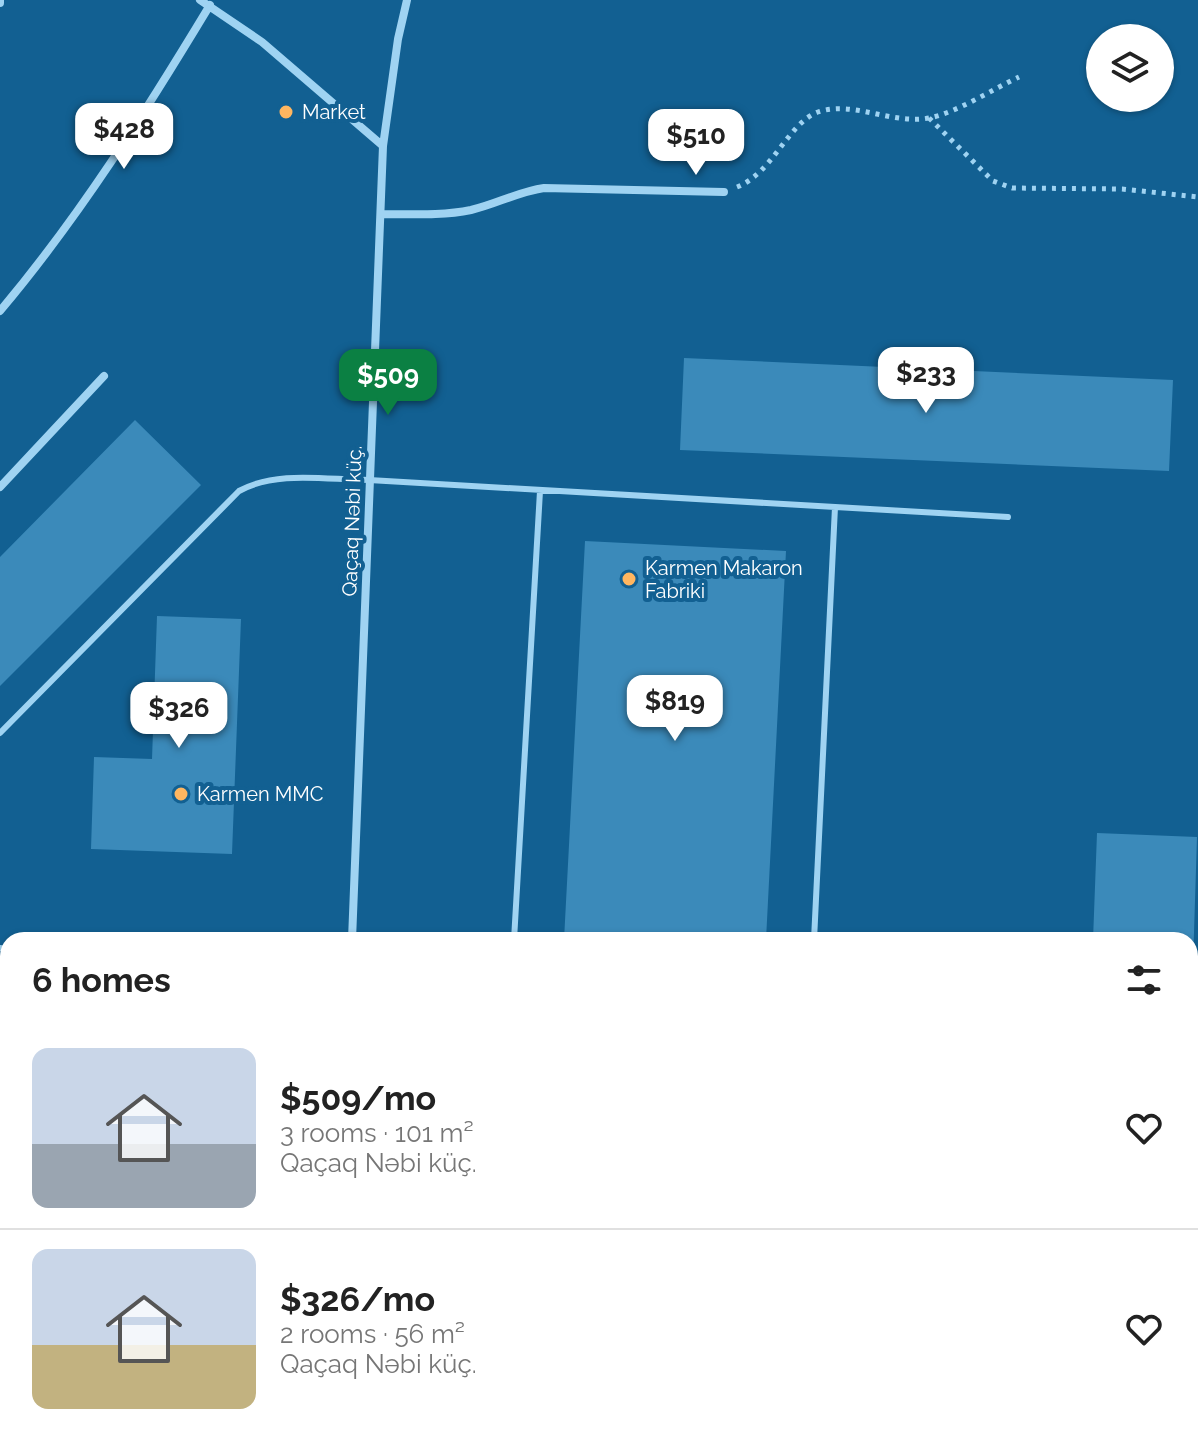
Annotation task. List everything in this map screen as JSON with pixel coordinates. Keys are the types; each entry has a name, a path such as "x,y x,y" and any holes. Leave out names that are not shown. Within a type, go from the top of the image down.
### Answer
{"street":[{"path":"200,0 262,42 383,146"},
{"name":"Qaçaq Nəbi küç.","path":"352,932 383,146 398,39 407,0"},
{"path":"0,311 78,211 147,109 210,5"},
{"path":"382,214 438,214 473,210 517,192 544,188 724,192"},
{"path":"0,487 104,376"}],"lane":[{"path":"0,733 239,491 272,478 369,480 1008,517"},
{"path":"514,932 540,491"},
{"path":"814,932 835,507"}],"path":[{"path":"724,192 745,184 764,170 805,120 816,113 836,109 894,119 929,118 1019,77"},
{"path":"929,118 993,181 1012,188 1122,189 1198,197"}],"building":[{"path":"684,358 1173,380 1169,471 680,450"},
{"path":"135,420 201,485 0,686 0,557"},
{"path":"585,541 786,551 766,932 564,932"},
{"path":"157,616 241,619 232,854 91,849 94,757 152,759"},
{"path":"1097,833 1197,837 1194,932 1093,932"}],"place":[{"name":"Market","path":"286,112"},
{"name":"Karmen Makaron Fabriki","path":"629,579"},
{"name":"Karmen MMC","path":"181,794"}]}
